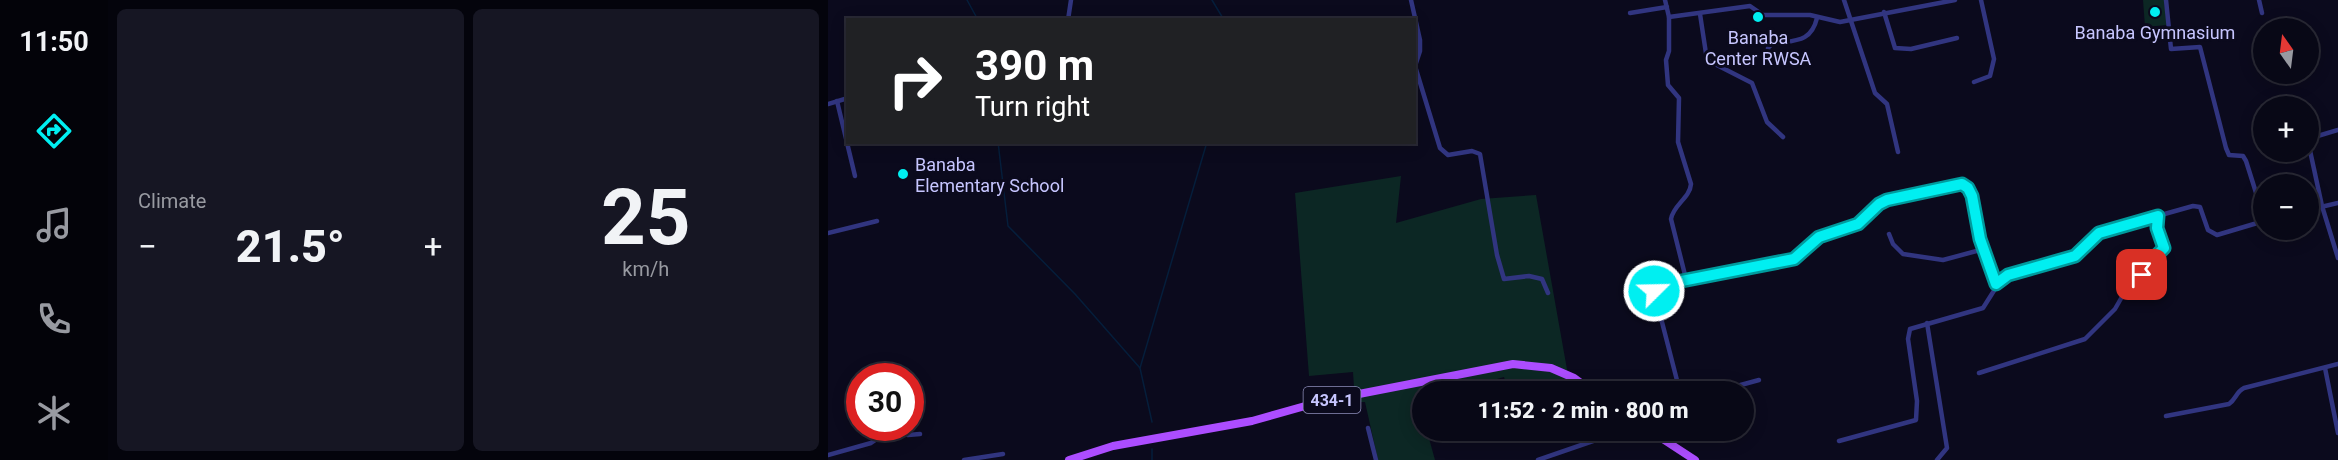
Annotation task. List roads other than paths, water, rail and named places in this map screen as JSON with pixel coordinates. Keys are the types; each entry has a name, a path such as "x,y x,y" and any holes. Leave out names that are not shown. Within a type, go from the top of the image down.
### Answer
{"main road":[{"name":"434-1","path":"1422,381 1502,365 1524,363 1551,368 1578,381"},
{"name":"434-1","path":"1069,460 1113,446 1252,421 1323,401 1412,383"},
{"path":"1666,441 1695,460"}],"street":[{"path":"1068,18 1071,0"},
{"path":"1411,0 1415,18"},
{"path":"1665,0 1669,17 1670,51 1666,60 1668,85 1679,98 1678,142 1691,184 1691,189 1672,212 1671,219 1686,279"},
{"path":"1844,0 1875,93 1887,104 1898,152"},
{"path":"1669,17 1700,15 1736,6 1750,6 1763,15 1798,14 1840,22 1955,0"},
{"path":"1974,82 1990,76 1994,59 1981,0"},
{"path":"2166,0 2170,49 2200,47 2226,148 2229,155 2243,156 2253,183"},
{"path":"2259,0 2262,13"},
{"path":"1630,13 1667,8"},
{"path":"1884,12 1895,48 1911,49 1957,38"},
{"path":"1700,15 1707,60 1752,83 1767,122 1783,137"},
{"path":"1768,54 1768,48 1772,44 1808,37 1814,32 1817,18"},
{"path":"1416,22 1420,40 1420,51 1416,63"},
{"path":"1416,69 1440,148 1444,154 1472,151 1480,154 1497,255 1504,279 1536,277 1542,279 1548,293"},
{"path":"828,104 846,99"},
{"path":"837,101 846,138"},
{"path":"2338,130 2312,138 2309,146 2322,206 2338,258"},
{"path":"847,144 855,176"},
{"path":"1677,381 1654,291 1656,286 1794,259 1819,237 1858,224 1879,204 1887,200 1953,185 1962,184 1968,188 1996,284"},
{"path":"2319,207 2338,203"},
{"path":"1839,441 1916,420 1917,400 1907,334 1910,329 1983,308 1996,284 2008,275 2075,256 2099,233 2198,206 2202,210 2208,230 2217,235 2253,224"},
{"path":"1979,373 2085,339 2115,309 2123,295 2139,281 2148,264 2163,251 2158,216"},
{"path":"828,233 877,221"},
{"path":"1889,234 1893,244 1903,254 1942,260 1984,249"},
{"path":"1927,323 1947,448 1936,460"},
{"path":"2166,416 2229,404 2235,400 2238,391 2244,387 2338,364"},
{"path":"2325,368 2338,433"},
{"path":"1754,381 1759,380"},
{"path":"1368,428 1376,460"},
{"path":"828,455 874,441"},
{"path":"1538,460 1593,441"},
{"path":"964,460 1003,454"}],"waterway":[{"path":"967,0 977,18"},
{"path":"1212,0 1223,18"},
{"path":"998,144 1008,226 1075,294 1140,368"},
{"path":"1152,422 1140,368 1206,144"},
{"path":"1152,449 1152,460"}],"place":[{"name":"Banaba Gymnasium","path":"2155,12"},
{"name":"Banaba Center RWSA","path":"1758,17"},
{"name":"Banaba Elementary School","path":"903,174"}]}
